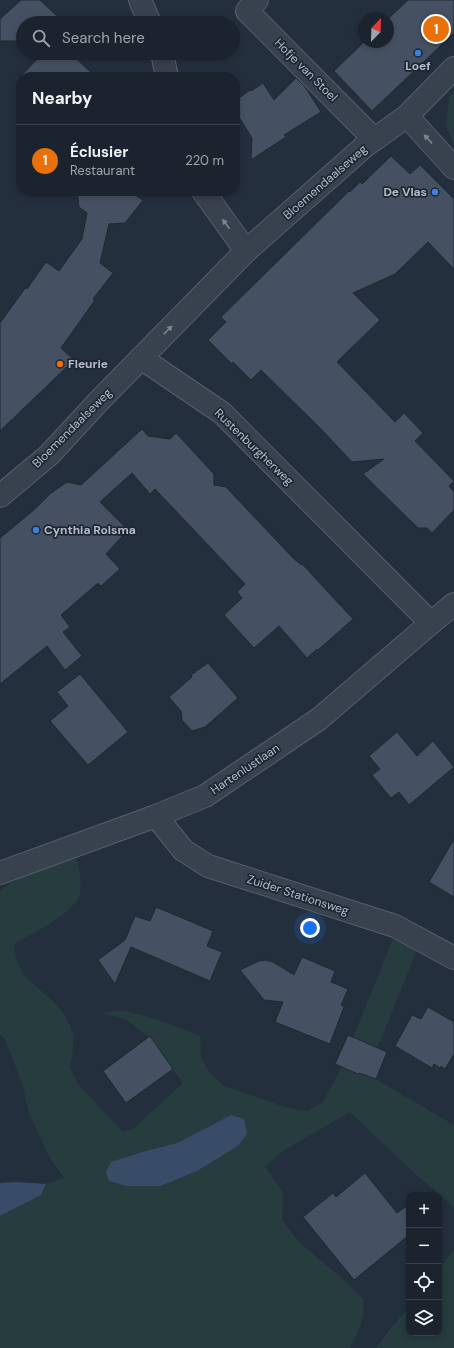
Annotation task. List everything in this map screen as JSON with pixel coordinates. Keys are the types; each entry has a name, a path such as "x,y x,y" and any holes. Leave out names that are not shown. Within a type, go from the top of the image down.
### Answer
{"street":[{"path":"140,0 147,16"},
{"name":"Hofje van Stoel","path":"257,0 247,10 374,139"},
{"path":"163,60 166,72"},
{"name":"Bloemendaalseweg","path":"246,251 374,139 407,116 454,68"},
{"path":"407,116 454,168"},
{"path":"141,358 246,251 206,196"},
{"name":"Bloemendaalseweg","path":"0,496 49,455 141,358"},
{"name":"Rustenburgherweg","path":"141,358 222,413 430,623"},
{"name":"Hartenlustlaan","path":"0,873 156,816 205,796 319,720 430,623 454,604"},
{"name":"Zuider Stationsweg","path":"156,816 183,850 208,866 394,926 454,958"}],"green space":[{"path":"454,92 454,146 446,126 449,97"},
{"path":"77,859 81,889 77,901 52,922 14,944 16,959 24,976 53,1001 66,1017 74,1035 70,1068 79,1085 123,1132 134,1128 183,1083 144,1033 125,1019 100,1013 122,1011 142,1015 200,1036 201,1057 210,1073 224,1086 285,1107 307,1111 322,1103 338,1075 393,939 417,950 367,1074 454,1125 454,1207 442,1197 442,1192 436,1192 414,1173 350,1112 281,1152 265,1167 283,1192 282,1220 302,1245 341,1277 364,1300 360,1325 350,1348 0,1348 0,1216 41,1195 46,1184 64,1178 49,1157 29,1113 22,1083 5,1039 0,1034 0,890 51,863","holes":["231,1115 238,1146 197,1171 162,1186 124,1157 177,1143"]},
{"path":"454,1250 454,1348 376,1348 406,1310 406,1336 442,1336 442,1265"}],"water":[{"path":"231,1115 244,1119 247,1134 238,1146 197,1171 161,1186 127,1186 109,1181 106,1172 111,1162 177,1143"},
{"path":"16,1182 46,1184 41,1195 0,1216 0,1183"}],"building":[{"path":"21,0 40,0 57,16 16,16 16,41 0,41 0,19"},
{"path":"408,0 454,0 454,33 372,111 334,71 358,48 394,48 394,13"},
{"path":"36,60 78,60 91,72 25,72"},
{"path":"296,78 305,87 321,112 284,135 286,137 251,160 252,138 240,119 240,97 263,83 274,100"},
{"path":"391,156 410,174 420,165 454,199 454,269 428,242 395,274 353,293 380,320 337,362 395,422 404,413 423,433 415,441 454,481 449,486 454,492 454,510 432,533 427,528 418,528 363,474 384,459 352,462 261,370 251,380 233,362 232,364 208,340 226,322 221,317 349,191 350,192 360,182 362,184"},
{"path":"78,196 136,196 143,200 125,223 109,224 100,263 113,273 93,299 95,300 61,348 74,360 0,431 0,323 46,262 59,271 82,239 87,213 79,207"},
{"path":"142,429 148,436 170,439 176,433 214,474 214,485 226,487 294,559 304,566 353,619 307,658 279,626 254,648 224,615 242,598 237,592 245,584 155,489 150,494 132,473 100,502 128,530 106,554 120,569 101,586 98,583 61,615 70,627 63,632 82,656 65,670 47,646 0,684 0,538 35,509 50,494 67,482 81,485"},
{"path":"208,663 238,698 205,727 192,731 182,720 181,711 169,697 192,677 191,675"},
{"path":"80,674 128,732 88,765 50,721 68,706 57,692"},
{"path":"397,732 417,756 433,741 454,767 409,805 399,792 391,798 372,775 380,769 369,756"},
{"path":"454,839 454,897 429,882"},
{"path":"156,907 213,931 207,946 222,952 210,981 131,947 115,984 98,960 125,940 135,916 150,921"},
{"path":"302,957 335,971 331,982 348,989 341,1005 344,1007 330,1044 275,1022 283,1002 264,1000 240,970 259,961 265,960 273,962 294,975"},
{"path":"428,1007 454,1022 454,1054 445,1069 434,1064 432,1068 395,1046 412,1015 421,1019"},
{"path":"348,1035 387,1052 376,1079 359,1073 358,1074 335,1064"},
{"path":"150,1036 173,1069 126,1103 103,1071"},
{"path":"365,1173 397,1213 406,1206 406,1237 354,1280 303,1217 333,1193 336,1197"}],"place":[{"name":"Éclusier","path":"436,29"},
{"name":"Loef","path":"418,53"},
{"name":"De Vlas","path":"435,192"},
{"name":"Fleurie","path":"60,364"},
{"name":"Cynthia Rolsma","path":"36,530"}]}
